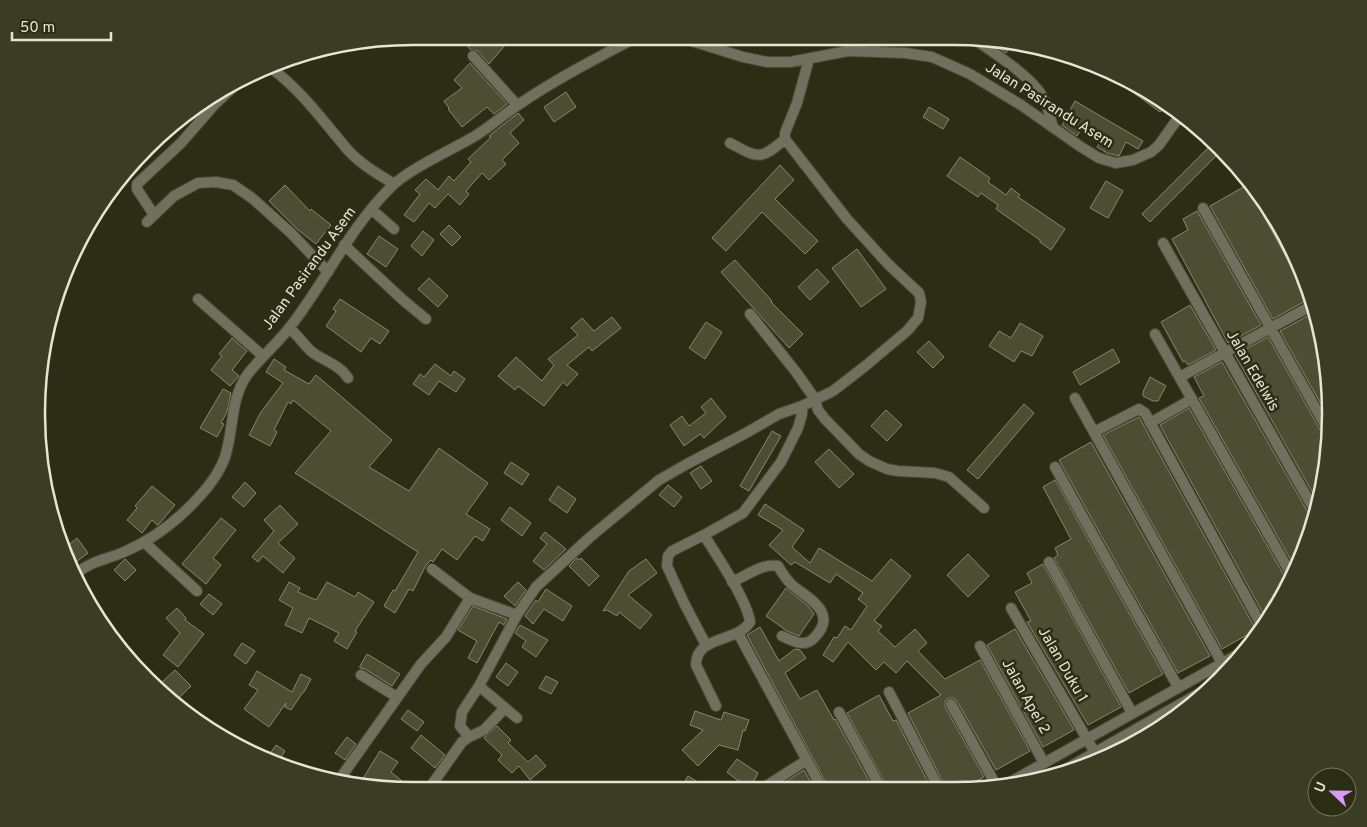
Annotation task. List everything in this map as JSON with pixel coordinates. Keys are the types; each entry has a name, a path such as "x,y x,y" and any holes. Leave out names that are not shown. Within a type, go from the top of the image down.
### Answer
{"street":[{"name":"Jalan Pasirandu Asem","path":"81,571 98,560 124,552 144,542 170,524 198,499 218,474 226,456 234,404 240,386 263,356 289,328 328,272 344,245 371,209 394,184 426,163 476,136 517,106 580,67 622,45"},
{"name":"Jalan Pasirandu Asem","path":"703,45 743,58 767,62 790,62 848,51 905,53 932,57 970,74 1081,147 1100,158 1116,163 1124,163 1151,152 1159,145 1177,120"},
{"path":"984,47 1029,81 1044,98 1053,127"},
{"path":"474,56 517,106"},
{"path":"469,737 460,726 460,718 517,615 536,587 590,538 659,480 780,414 802,406 849,380 907,331 918,318 921,302 919,293 888,264 847,219 785,139 785,133 797,104 809,59"},
{"path":"276,72 294,87 348,150 360,161 394,184"},
{"path":"218,101 181,143 137,184 137,189 151,218 174,196 198,183 216,182 233,185 252,198 291,233 328,272"},
{"path":"730,143 753,156 762,156 785,139"},
{"path":"1203,208 1322,419"},
{"path":"371,209 394,229"},
{"name":"Jalan Edelwis","path":"1163,244 1310,503"},
{"path":"344,245 426,319"},
{"path":"198,299 263,356"},
{"path":"1180,377 1306,309"},
{"path":"750,314 815,399 818,410 825,419 859,454 869,461 898,471 935,473 949,477 984,508"},
{"path":"289,328 300,337 310,350 344,371 348,378"},
{"path":"1155,334 1288,568"},
{"path":"1075,398 1222,663"},
{"path":"1150,423 1192,399"},
{"path":"706,645 667,566 668,556 672,551 743,513 781,462 798,428 802,406"},
{"path":"1094,432 1139,409 1145,413 1259,620"},
{"path":"1055,467 1178,687"},
{"path":"704,535 732,582 749,616 750,622 747,627 738,633 706,645 696,657 696,665 716,706"},
{"path":"144,542 197,591"},
{"path":"1049,562 1132,713"},
{"path":"732,582 760,568 772,565 778,566 791,584 821,608 824,618 822,626 816,637 811,641 800,643 782,636"},
{"path":"432,570 470,598 517,615"},
{"path":"343,775 421,664 446,637 470,598"},
{"name":"Jalan Duku 1","path":"1011,608 1096,753"},
{"path":"738,633 819,782"},
{"name":"Jalan Apel 2","path":"980,646 1044,763"},
{"path":"1023,775 1227,660"},
{"path":"361,675 397,697"},
{"path":"479,686 517,718"},
{"path":"889,692 936,782"},
{"path":"951,704 993,780"},
{"path":"434,782 462,742 484,730 505,708"},
{"path":"839,712 878,782"},
{"path":"1109,748 1145,724 1169,712"},
{"path":"774,782 807,760"}],"building":[{"path":"466,45 505,45 489,64 478,51 471,50"},
{"path":"999,48 1008,49 1006,53"},
{"path":"470,63 507,104 494,114 487,107 462,127 444,101 462,88 454,80"},
{"path":"1129,90 1162,110 1160,112"},
{"path":"566,92 576,107 554,122 544,107"},
{"path":"1075,101 1143,141 1138,149 1126,142 1119,156 1107,153 1097,147 1103,137 1083,126 1077,136 1062,125"},
{"path":"929,107 949,119 943,129 923,117"},
{"path":"518,113 524,120 510,133 519,143 502,160 506,164 489,180 482,173 466,191 469,194 460,205 448,194 435,208 429,203 414,222 404,215 420,194 415,190 426,179 438,190 449,176 454,181 471,162 468,159 491,137 489,136"},
{"path":"1208,148 1216,156 1150,222 1142,214"},
{"path":"960,157 990,178 988,182 1006,195 1011,188 1020,195 1018,197 1065,229 1051,250 996,209 998,205 981,193 978,197 947,176"},
{"path":"780,165 794,180 775,199 818,241 805,254 762,212 726,251 712,238"},
{"path":"1106,181 1123,191 1108,218 1090,208"},
{"path":"285,185 310,211 311,209 331,225 316,244 297,229 269,201"},
{"path":"1244,187 1260,209 1292,267 1304,302 1273,319 1210,206"},
{"path":"1197,211 1261,325 1228,343 1172,239 1188,230 1183,219"},
{"path":"449,225 461,237 452,246 440,234"},
{"path":"423,231 434,240 422,256 411,246"},
{"path":"379,236 398,249 386,267 367,254"},
{"path":"857,249 886,289 861,307 832,268"},
{"path":"735,260 771,302 803,334 789,348 721,272"},
{"path":"817,269 829,282 810,300 798,287"},
{"path":"429,278 448,296 438,307 418,289"},
{"path":"340,299 389,331 380,344 371,338 361,352 326,326 336,311 333,309"},
{"path":"1190,305 1216,350 1188,365 1185,361 1183,362 1161,322"},
{"path":"1308,316 1319,365 1322,405 1280,331"},
{"path":"612,317 621,328 592,351 589,347 567,365 578,374 567,386 563,382 544,406 518,386 515,390 498,376 516,357 542,381 554,365 548,359 578,335 571,328 582,318 594,331"},
{"path":"706,322 722,332 705,359 689,348"},
{"path":"1020,323 1043,336 1032,356 1021,351 1014,362 989,346 999,331 1011,338"},
{"path":"1268,337 1321,432 1319,462 1313,493 1235,355"},
{"path":"232,338 247,351 232,370 239,376 230,386 211,370 222,356 219,354"},
{"path":"929,341 944,357 933,368 917,352"},
{"path":"1113,349 1120,362 1080,385 1073,372"},
{"path":"274,359 286,367 284,370 309,384 316,375 392,440 369,467 409,491 439,448 488,483 466,514 490,529 483,541 475,536 457,560 442,549 433,562 431,560 426,565 413,591 409,589 395,613 384,606 418,552 295,473 331,431 293,400 291,404 288,402 274,430 277,432 270,446 249,435 261,412 283,383 266,372"},
{"path":"1222,362 1308,512 1291,561 1199,398 1204,396 1194,377"},
{"path":"435,364 451,376 454,371 465,379 456,392 439,381 429,395 413,384 420,374 424,377"},
{"path":"1150,377 1166,386 1158,401 1153,401 1143,396"},
{"path":"223,389 231,393 227,412 221,423 224,424 217,437 200,428"},
{"path":"711,398 726,417 704,438 700,434 684,446 670,425 682,416 689,426 706,413 701,407"},
{"path":"1024,404 1034,413 978,479 967,470"},
{"path":"1189,408 1284,576 1263,613 1160,425"},
{"path":"886,410 902,425 887,441 871,426"},
{"path":"1139,417 1254,626 1249,634 1222,649 1103,435"},
{"path":"772,431 781,436 749,491 740,486"},
{"path":"1091,442 1210,656 1178,673 1059,460"},
{"path":"829,449 854,474 839,488 815,462"},
{"path":"511,462 529,474 522,485 504,473"},
{"path":"701,466 712,481 701,489 690,473"},
{"path":"1055,480 1163,674 1129,693 1054,558 1058,555 1055,548 1071,539 1043,487"},
{"path":"245,482 256,493 244,507 232,497"},
{"path":"668,485 682,497 674,507 659,495"},
{"path":"152,486 175,505 159,524 157,525 152,520 142,533 127,520 137,508 135,506"},
{"path":"558,486 576,499 567,513 549,500"},
{"path":"765,504 804,530 792,547 810,563 819,548 872,581 891,559 911,576 874,621 882,626 878,631 895,647 915,629 927,643 918,651 945,679 980,660 1030,751 996,770 957,701 954,698 948,698 945,701 945,707 984,777 977,781 943,782 908,713 941,695 907,661 896,673 884,662 876,670 848,642 833,662 823,655 834,637 837,638 845,626 851,630 867,606 858,599 863,593 836,574 830,583 795,562 791,565 769,545 783,530 758,515"},
{"path":"280,505 298,524 278,543 295,558 283,573 263,556 258,562 252,557 274,531 264,520"},
{"path":"510,507 531,523 522,536 501,520"},
{"path":"221,518 236,530 213,558 221,565 206,584 182,564"},
{"path":"545,532 566,549 544,570 533,561 547,544 540,538"},
{"path":"77,538 88,553 76,562 69,544"},
{"path":"968,554 989,576 968,597 947,575"},
{"path":"577,558 579,560 581,558 599,576 589,586 569,566"},
{"path":"125,559 136,570 125,581 114,570"},
{"path":"646,559 657,573 628,595 652,615 640,629 619,612 617,616 607,610 603,611 629,571"},
{"path":"1043,564 1121,707 1088,725 1027,622 1031,621 1015,592 1032,583 1027,573"},
{"path":"289,582 300,588 298,592 316,600 327,582 355,597 358,592 374,602 355,631 357,632 347,649 334,641 339,633 309,618 302,633 285,625 293,608 279,600"},
{"path":"518,582 526,590 515,606 504,596"},
{"path":"786,588 808,606 814,614 799,636 787,631 766,616"},
{"path":"546,589 572,606 563,621 544,609 533,624 525,616 536,600 538,602"},
{"path":"209,594 222,604 213,615 200,604"},
{"path":"473,606 507,619 504,625 499,622 477,663 468,658 477,641 458,630"},
{"path":"177,608 186,618 185,620 204,634 178,667 163,655 180,633 166,618"},
{"path":"520,625 548,640 536,657 522,647 526,641 515,633"},
{"path":"760,627 779,661 795,649 800,650 806,658 785,673 800,699 817,690 870,782 826,782 747,635"},
{"path":"1015,629 1074,730 1043,747 987,645"},
{"path":"242,643 255,651 246,664 234,655"},
{"path":"367,654 400,674 392,686 365,669 360,668"},
{"path":"506,663 518,672 508,686 496,677"},
{"path":"175,670 191,686 179,698 162,682"},
{"path":"257,671 292,692 301,674 311,679 291,710 285,707 286,703 269,727 244,709 258,690 249,685"},
{"path":"546,676 558,682 551,694 539,688"},
{"path":"879,695 893,721 896,720 928,782 885,782 847,713"},
{"path":"408,710 424,722 417,731 401,719"},
{"path":"695,711 721,720 724,712 749,720 745,731 743,730 738,750 719,745 698,766 682,750 703,730 690,725"},
{"path":"497,726 511,740 508,743 528,762 536,755 546,766 530,780 519,766 512,773 498,760 502,755 484,738"},
{"path":"421,735 445,755 435,768 411,748"},
{"path":"347,737 356,744 345,760 335,753"},
{"path":"276,745 285,751 281,757 270,753"},
{"path":"380,751 398,762 391,772 403,782 389,781 363,779"},
{"path":"737,759 758,773 754,782 741,782 727,772"},
{"path":"804,770 811,782 785,782"},
{"path":"688,776 697,782 685,782"}]}
